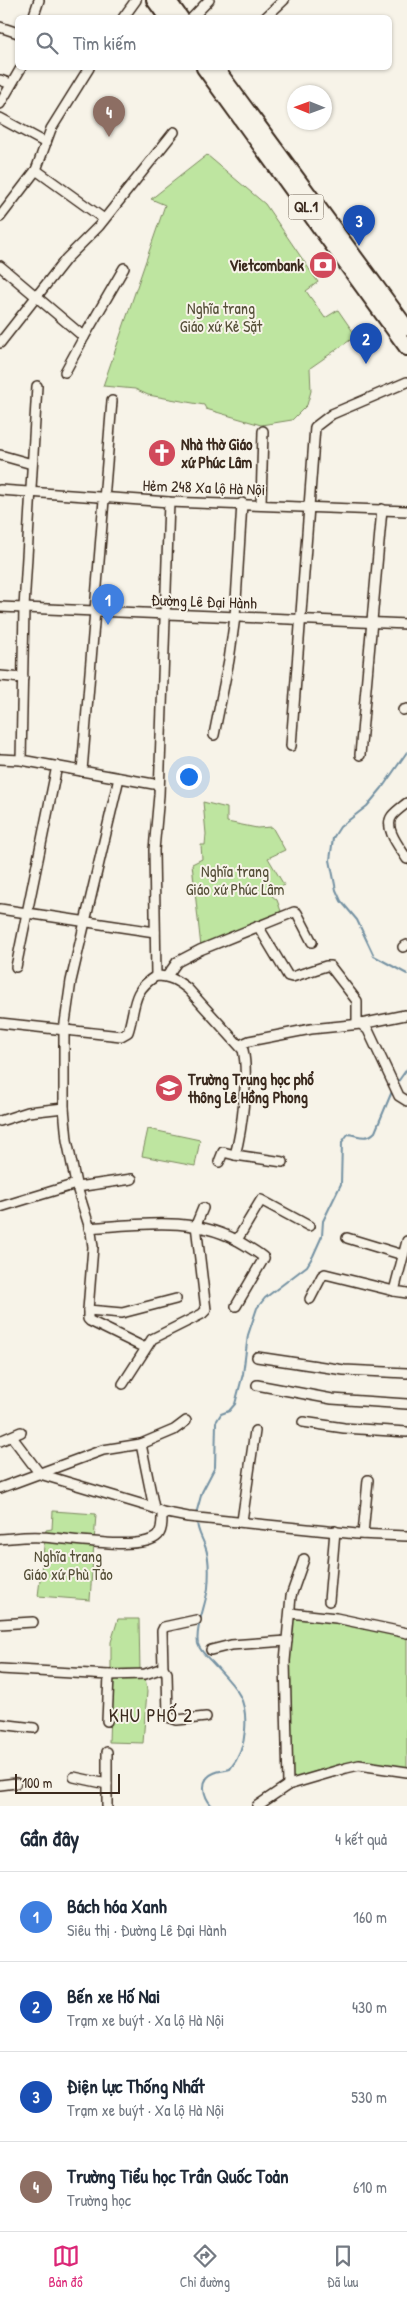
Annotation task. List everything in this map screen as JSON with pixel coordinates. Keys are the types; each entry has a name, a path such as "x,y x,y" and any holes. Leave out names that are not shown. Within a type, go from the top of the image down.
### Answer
{"highway":[{"path":"154,0 164,15"},
{"path":"168,0 179,15"},
{"name":"QL.1","path":"206,70 407,328"},
{"name":"QL.1","path":"217,70 407,348"}],"street":[{"path":"35,15 39,0"},
{"path":"125,15 136,0"},
{"path":"195,15 209,0"},
{"path":"268,15 284,0"},
{"path":"0,27 15,32"},
{"path":"0,104 20,70"},
{"path":"0,217 36,170 51,129 89,70"},
{"path":"0,80 11,84"},
{"path":"0,118 46,143"},
{"path":"0,343 66,259 104,219 174,132"},
{"path":"36,170 104,219"},
{"path":"0,266 84,337"},
{"path":"65,372 124,268"},
{"path":"291,746 316,425 332,414 407,382"},
{"path":"21,760 24,608 37,386"},
{"path":"82,771 112,401"},
{"path":"262,504 263,430"},
{"path":"0,455 32,464"},
{"name":"Hẻm 248 Xa lộ Hà Nội","path":"0,490 169,502 242,503 407,511"},
{"path":"156,976 154,850 159,785 169,502"},
{"path":"214,735 229,660 235,617 242,503"},
{"path":"360,755 382,509"},
{"name":"Đường Lê Đại Hành","path":"0,607 407,624"},
{"path":"0,676 23,678"},
{"path":"0,759 21,760 58,766 159,785"},
{"path":"16,967 58,766"},
{"path":"119,778 72,980 64,1030 64,1108 67,1140 76,1186 93,1248 88,1319 90,1322 145,1348"},
{"path":"407,803 392,816 389,822 390,830 407,859"},
{"path":"0,909 155,932"},
{"path":"167,976 177,962 200,950 294,912 297,913 312,942"},
{"path":"258,926 288,976 292,977 330,966 356,1001 359,1024 368,1030 403,1098"},
{"path":"0,1023 109,1035 126,1034 130,1025 136,996 141,988 156,976 167,976 188,988 240,1045 245,1055 241,1124 235,1155"},
{"path":"240,1045 263,1038 359,1024 405,1015"},
{"path":"0,1121 28,1112 64,1108"},
{"path":"219,1162 223,1152 283,1162"},
{"path":"0,1207 76,1186 132,1179"},
{"path":"237,1240 261,1200 309,1226"},
{"path":"123,1384 152,1339 202,1314 206,1310 199,1264 196,1225 203,1208"},
{"path":"89,1228 148,1224 196,1225 218,1231 237,1240 264,1258 236,1306"},
{"path":"347,1238 403,1255"},
{"path":"394,1291 407,1241"},
{"path":"310,1299 322,1276 325,1274 407,1293"},
{"path":"88,1310 122,1313 176,1299"},
{"path":"257,1357 344,1370 407,1373"},
{"path":"257,1385 332,1399 407,1404"},
{"path":"0,1488 103,1450 141,1444 174,1430 186,1421"},
{"path":"304,1422 344,1428 407,1432"},
{"path":"242,1521 255,1431"},
{"path":"0,1441 17,1434 40,1474 158,1510 188,1517 363,1534 407,1536"},
{"path":"0,1539 38,1536 120,1543 146,1542 158,1536 162,1528 141,1444"},
{"path":"363,1534 368,1480"},
{"path":"329,1601 336,1531"},
{"path":"288,1785 285,1661 291,1596 304,1559"},
{"path":"290,1612 336,1618 407,1633"},
{"path":"196,1620 164,1627 162,1634 163,1668 167,1673 168,1717 177,1720 206,1717"},
{"path":"0,1624 33,1622"},
{"path":"211,1650 230,1644 287,1641"},
{"path":"0,1668 109,1675 144,1674 163,1668"},
{"path":"107,1721 109,1675"},
{"path":"0,1724 34,1728"},
{"path":"107,1752 107,1806"},
{"path":"258,1806 288,1785 306,1778 359,1765 407,1772"},
{"path":"74,1777 107,1784"},
{"path":"0,1785 16,1783"}],"green space":[{"name":"Nghĩa trang Giáo xứ Kẻ Sặt","path":"207,155 265,204 318,282 306,291 325,318 338,310 356,336 310,368 311,391 307,405 292,420 261,425 206,409 204,405 148,395 135,389 103,386 165,205 151,199"},
{"name":"Nghĩa trang Giáo xứ Phúc Lâm","path":"203,802 227,808 227,822 257,828 272,827 285,850 268,858 284,885 271,895 277,900 282,914 201,947 192,864 202,859 201,845 205,845 206,834"},
{"path":"148,1129 200,1140 195,1166 142,1156"},
{"name":"Nghĩa trang Giáo xứ Phù Tảo","path":"53,1511 96,1514 90,1600 38,1596 46,1530 52,1529"},
{"path":"292,1614 407,1635 407,1770 361,1763 290,1781 287,1661"},
{"path":"118,1619 139,1619 140,1672 111,1673 111,1642"},
{"path":"111,1677 145,1677 147,1691 143,1743 109,1742"}],"waterway":[{"path":"407,752 367,806 340,827 333,838 330,860 336,890 341,901 357,920 374,956 407,974"},
{"path":"397,1083 407,1069"},
{"path":"196,1514 202,1492 215,1467 216,1422 221,1414 229,1411 235,1404 243,1374 248,1335 257,1308 265,1298 307,1266 322,1236 323,1221 341,1184 342,1142 348,1134 365,1137 375,1132 393,1089"},
{"path":"197,1521 207,1551 209,1573 207,1594 198,1631 198,1644 204,1654 238,1692 242,1700 245,1718 244,1741 236,1760 230,1769 214,1773 204,1783 206,1797 212,1806"}],"place":[{"name":"Trường Tiểu học Trần Quốc Toản","path":"109,137"},
{"name":"Điện lực Thống Nhất","path":"359,246"},
{"name":"Vietcombank","path":"323,265"},
{"name":"Bến xe Hố Nai","path":"366,364"},
{"name":"Nhà thờ Giáo xứ Phúc Lâm","path":"162,453"},
{"name":"Bách hóa Xanh","path":"108,625"},
{"name":"Trường Trung học phổ thông Lê Hồng Phong","path":"169,1088"}],"district":[{"name":"KHU PHỐ 2","path":"151,1715"}]}
